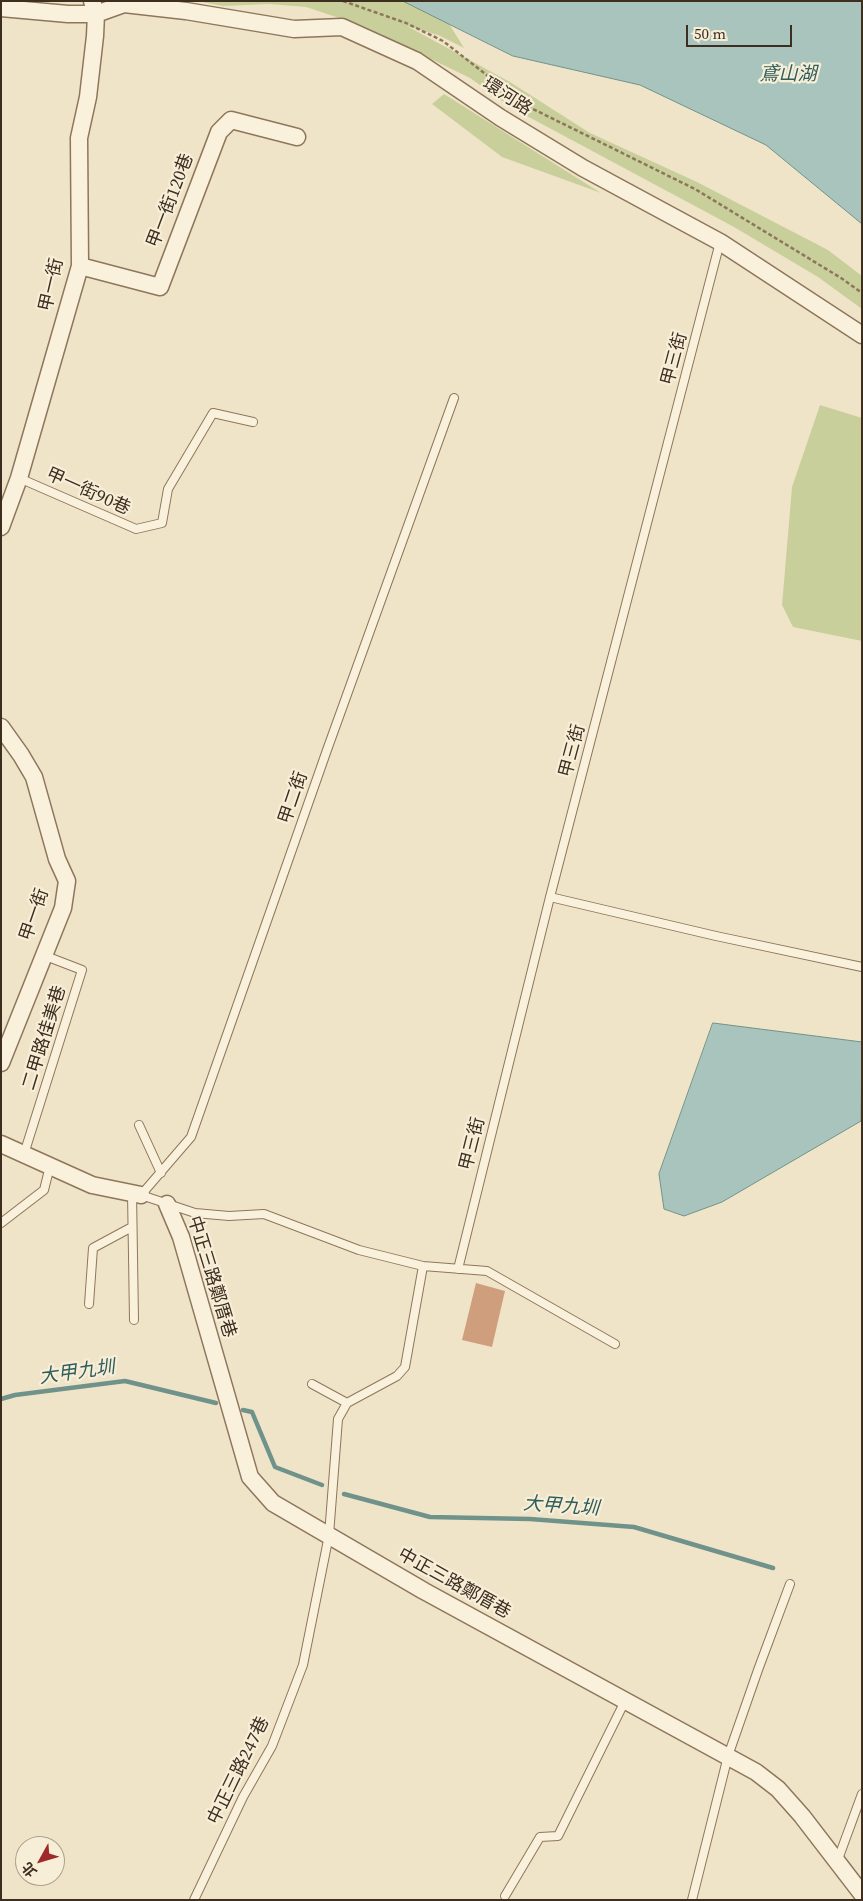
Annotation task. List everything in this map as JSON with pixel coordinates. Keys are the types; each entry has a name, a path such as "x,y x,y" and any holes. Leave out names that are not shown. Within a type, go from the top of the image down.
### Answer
{"street":[{"name":"環河路","path":"1,8 68,14 94,7 124,4 294,29 342,27 417,61 501,118 583,168 720,242 862,335"},
{"name":"甲一街","path":"1,527 19,478 80,266 79,138 88,98 94,7"},
{"name":"甲一街120巷","path":"80,266 160,287 219,132 231,120 297,136"},
{"name":"甲一街","path":"1,727 21,755 34,778 57,859 67,882 63,908 1,1063"},
{"path":"1,1144 92,1185 136,1194"},
{"name":"中正三路鄭厝巷","path":"167,1204 181,1237 250,1477 273,1503 424,1591 756,1772 778,1789 862,1894"}],"lane":[{"name":"甲三街","path":"458,1269 550,897 720,242"},
{"name":"甲二街","path":"136,1194 162,1173 191,1137 327,750 454,398"},
{"name":"甲一街90巷","path":"19,478 136,529 162,523 168,489 212,413 253,422"},
{"path":"550,897 716,936 862,967"},
{"name":"二甲路佳美巷","path":"24,1154 82,970 43,955"},
{"path":"139,1125 162,1173"},
{"path":"1,1223 44,1190 50,1166"},
{"path":"134,1320 132,1227 136,1194 195,1213 229,1216 264,1214 359,1250 423,1266 487,1271 615,1344"},
{"path":"89,1304 93,1248 132,1227"},
{"path":"312,1384 347,1404 397,1376 405,1366 423,1266"},
{"name":"中正三路247巷","path":"194,1900 243,1797 272,1746 303,1665 329,1535 338,1420 347,1404"},
{"path":"692,1900 728,1756 790,1584"},
{"path":"505,1896 540,1838 558,1836 625,1701"},
{"path":"837,1862 862,1794"}],"path":[{"path":"343,1 406,23 443,41 525,106 695,189 841,278 862,293"}],"green space":[{"path":"197,1 435,1 464,48 438,35 407,26 510,82 590,133 697,182 828,250 862,276 862,309 818,277 734,227 512,108 470,78 363,26 306,7 269,4 223,6"},
{"path":"444,94 601,193 502,157 432,104"},
{"path":"820,405 862,418 862,641 793,627 782,605 792,487"}],"water":[{"name":"鳶山湖","path":"403,1 862,1 862,224 766,145 640,85 513,56"},
{"path":"713,1023 862,1042 861,1121 722,1202 684,1216 664,1209 659,1174"}],"building":[{"path":"476,1283 505,1291 492,1347 462,1340"}],"waterway":[{"name":"大甲九圳","path":"1,1399 15,1395 125,1381 216,1403"},
{"name":"大甲九圳","path":"243,1410 252,1412 275,1467 322,1485"},
{"name":"大甲九圳","path":"344,1494 430,1517 530,1519 634,1527 773,1568"}]}
